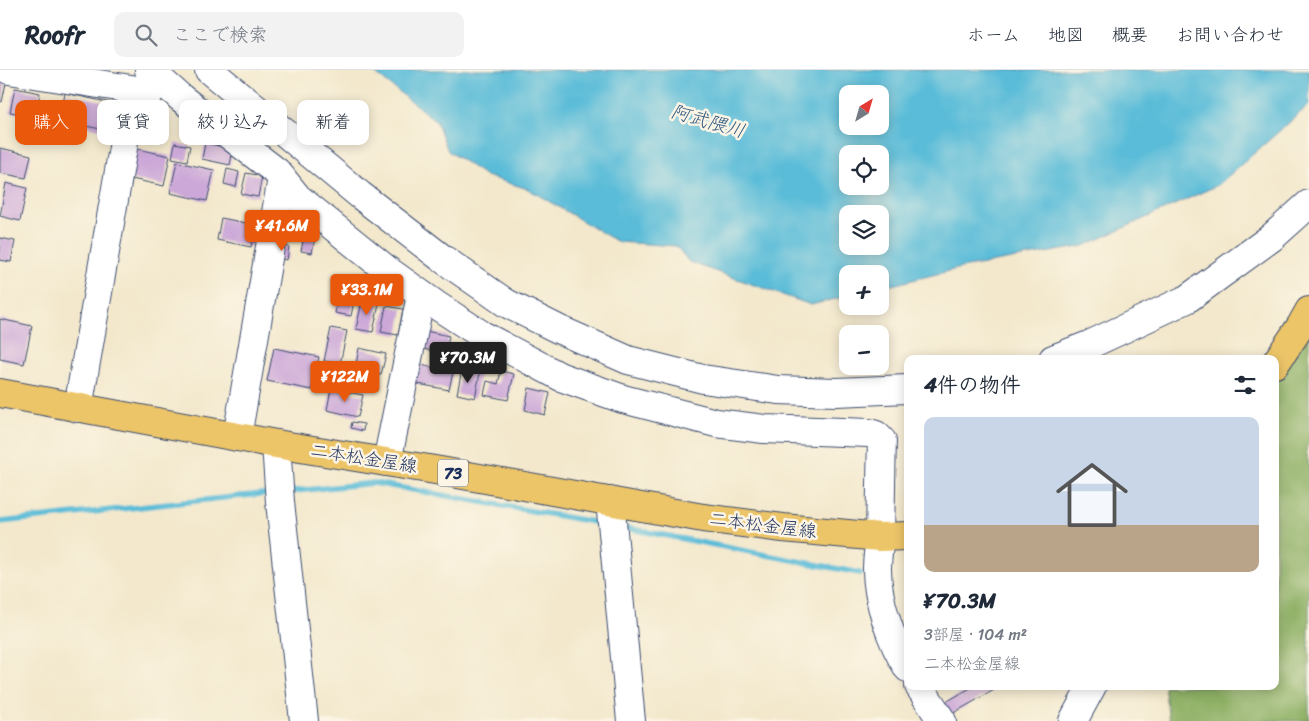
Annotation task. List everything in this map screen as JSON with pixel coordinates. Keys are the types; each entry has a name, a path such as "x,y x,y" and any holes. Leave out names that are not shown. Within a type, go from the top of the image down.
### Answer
{"main road":[{"path":"1279,358 1300,328 1309,311"},
{"name":"二本松金屋線","path":"0,393 276,444 387,462 611,515 712,519 880,537 904,536"}],"street":[{"path":"9,70 141,80 181,98 276,172 298,198 421,295 482,335 561,377 623,399 716,423 764,429 869,433 876,435 882,441 880,537 877,569 879,592 891,633 904,662"},
{"path":"209,70 360,195 443,259 506,303 558,329 628,360 703,378 778,390 836,392 904,389"},
{"path":"78,408 141,80"},
{"path":"238,437 282,178"},
{"path":"1063,355 1187,299 1271,238 1309,204"},
{"path":"387,462 421,295"},
{"path":"276,444 304,721"},
{"path":"611,515 631,721"},
{"path":"922,690 942,721"},
{"path":"1074,721 1090,690"}],"green space":[{"path":"1309,331 1309,442 1306,449 1309,467 1309,721 1169,721 1165,690 1279,690 1279,372"}],"water":[{"name":"阿武隈川","path":"371,70 1309,70 1309,105 1218,185 1084,246 961,268 889,286 889,265 839,265 839,298 811,305 689,262 676,246 618,242 528,189 486,176 448,151 436,121"}],"building":[{"path":"0,82 6,83 2,102 0,101"},
{"path":"15,88 40,93 39,100 15,100 15,113 10,112"},
{"path":"65,93 97,100 97,128 87,126 87,100 64,100"},
{"path":"175,143 190,146 187,161 172,158"},
{"path":"205,145 233,149 230,165 202,159"},
{"path":"0,148 31,155 26,178 0,173"},
{"path":"133,148 170,156 164,186 127,178"},
{"path":"177,162 214,170 207,201 170,193"},
{"path":"227,169 239,172 236,187 224,184"},
{"path":"246,173 262,176 258,197 241,194"},
{"path":"6,183 27,188 20,221 0,216"},
{"path":"284,215 302,218 297,239 280,236"},
{"path":"221,218 256,225 251,247 217,240"},
{"path":"304,236 315,238 312,253 301,251"},
{"path":"0,238 15,241 11,262 0,260"},
{"path":"278,244 289,247 287,260 275,258"},
{"path":"340,288 356,292 351,316 335,313"},
{"path":"362,301 379,304 373,332 356,329"},
{"path":"386,306 403,309 398,335 381,332"},
{"path":"0,319 32,326 24,364 0,359"},
{"path":"331,328 347,331 340,364 324,361"},
{"path":"421,330 449,336 446,353 417,348"},
{"path":"274,348 319,357 312,390 267,381"},
{"path":"359,348 386,354 381,375 355,370"},
{"path":"417,364 453,372 449,390 413,383"},
{"path":"462,369 480,373 475,398 457,394"},
{"path":"501,371 514,374 508,400 484,395 487,381 498,384"},
{"path":"529,388 550,393 545,415 525,410"},
{"path":"331,389 363,395 358,417 327,410"},
{"path":"352,422 364,424 363,431 351,428"},
{"path":"967,690 994,690 950,715 944,703"}],"waterway":[{"path":"285,492 374,483 605,524"},
{"path":"0,522 271,493"},
{"path":"621,527 860,573"}]}
